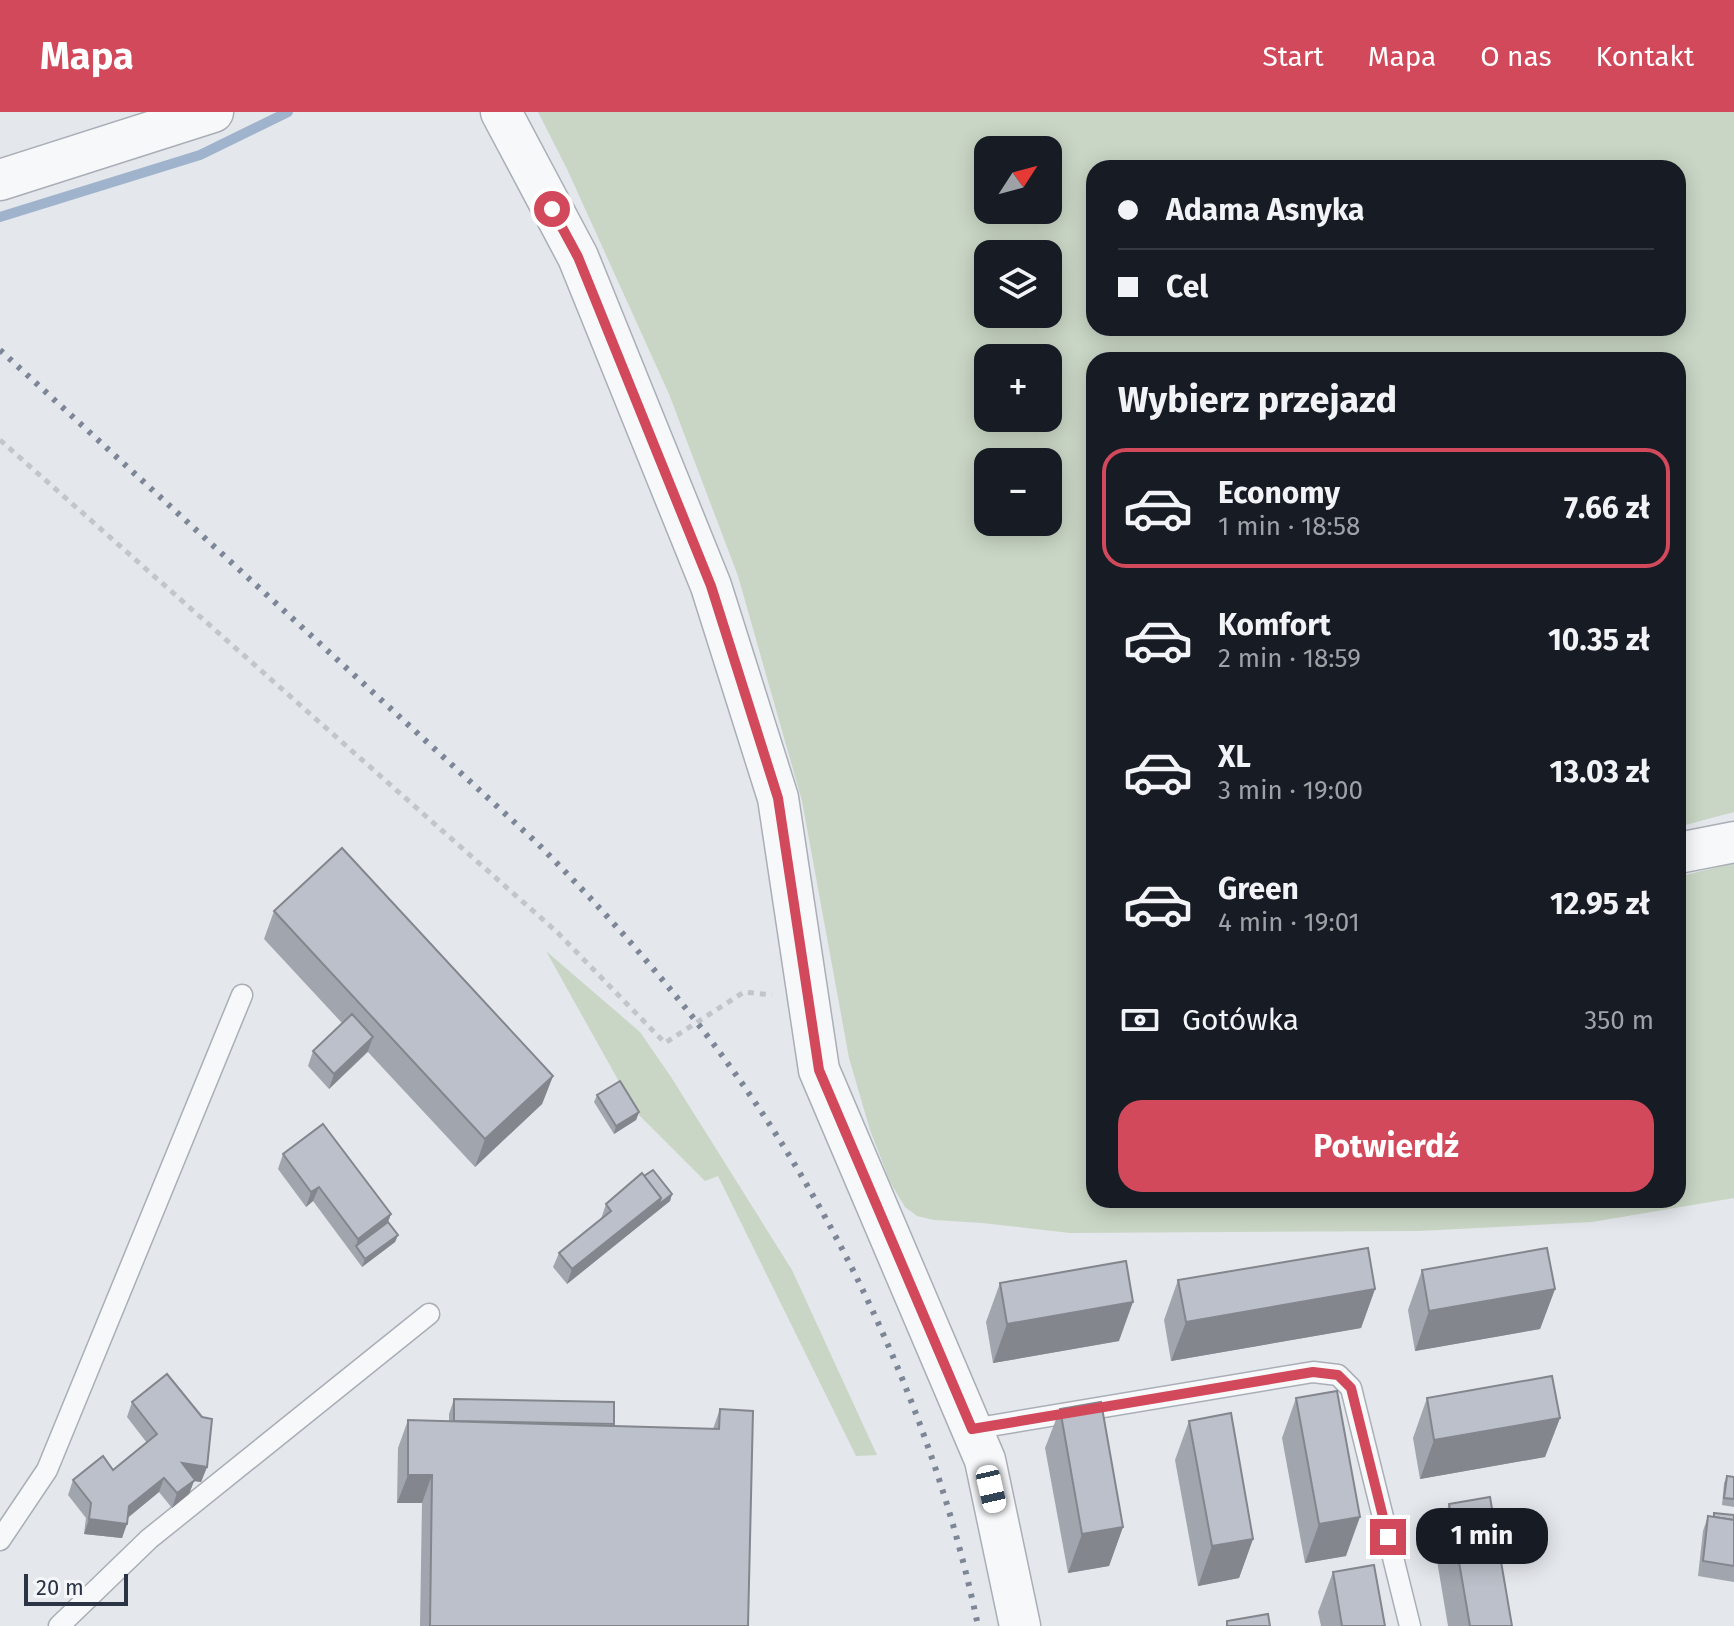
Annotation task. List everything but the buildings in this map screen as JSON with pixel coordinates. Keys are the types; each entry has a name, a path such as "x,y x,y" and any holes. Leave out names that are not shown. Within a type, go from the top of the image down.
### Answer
{"street":[{"path":"0,180 213,112"},
{"path":"501,112 578,257 711,586 778,798 819,1070 985,1460 1020,1626"},
{"path":"1686,851 1734,842"}],"lane":[{"path":"0,1540 47,1470 242,995"},
{"path":"59,1626 149,1539 429,1314"},
{"path":"972,1429 1313,1372 1338,1375 1351,1388 1410,1626"}],"path":[{"path":"0,440 557,932 665,1043 744,992 809,999"}],"green space":[{"path":"538,112 1734,112 1734,812 1686,825 1686,352 1086,352 1086,1208 1675,1208 1592,1222 1419,1231 1070,1233 917,1216 905,1207 890,1182 870,1130 849,1058 802,801 738,576 669,394"},
{"path":"1734,863 1734,1198 1686,1206 1686,875"},
{"path":"546,951 640,1032 671,1077 792,1270 877,1455 856,1456 718,1176 705,1181 636,1112"}],"waterway":[{"path":"0,217 200,155 288,112"}],"railway":[{"path":"0,350 536,842 629,941 715,1046 803,1178 878,1322 937,1472 960,1549 978,1626"}],"route":[{"path":"552,209 578,257 711,586 778,798 819,1070 972,1429 1313,1372 1338,1375 1351,1388 1388,1537"}]}
